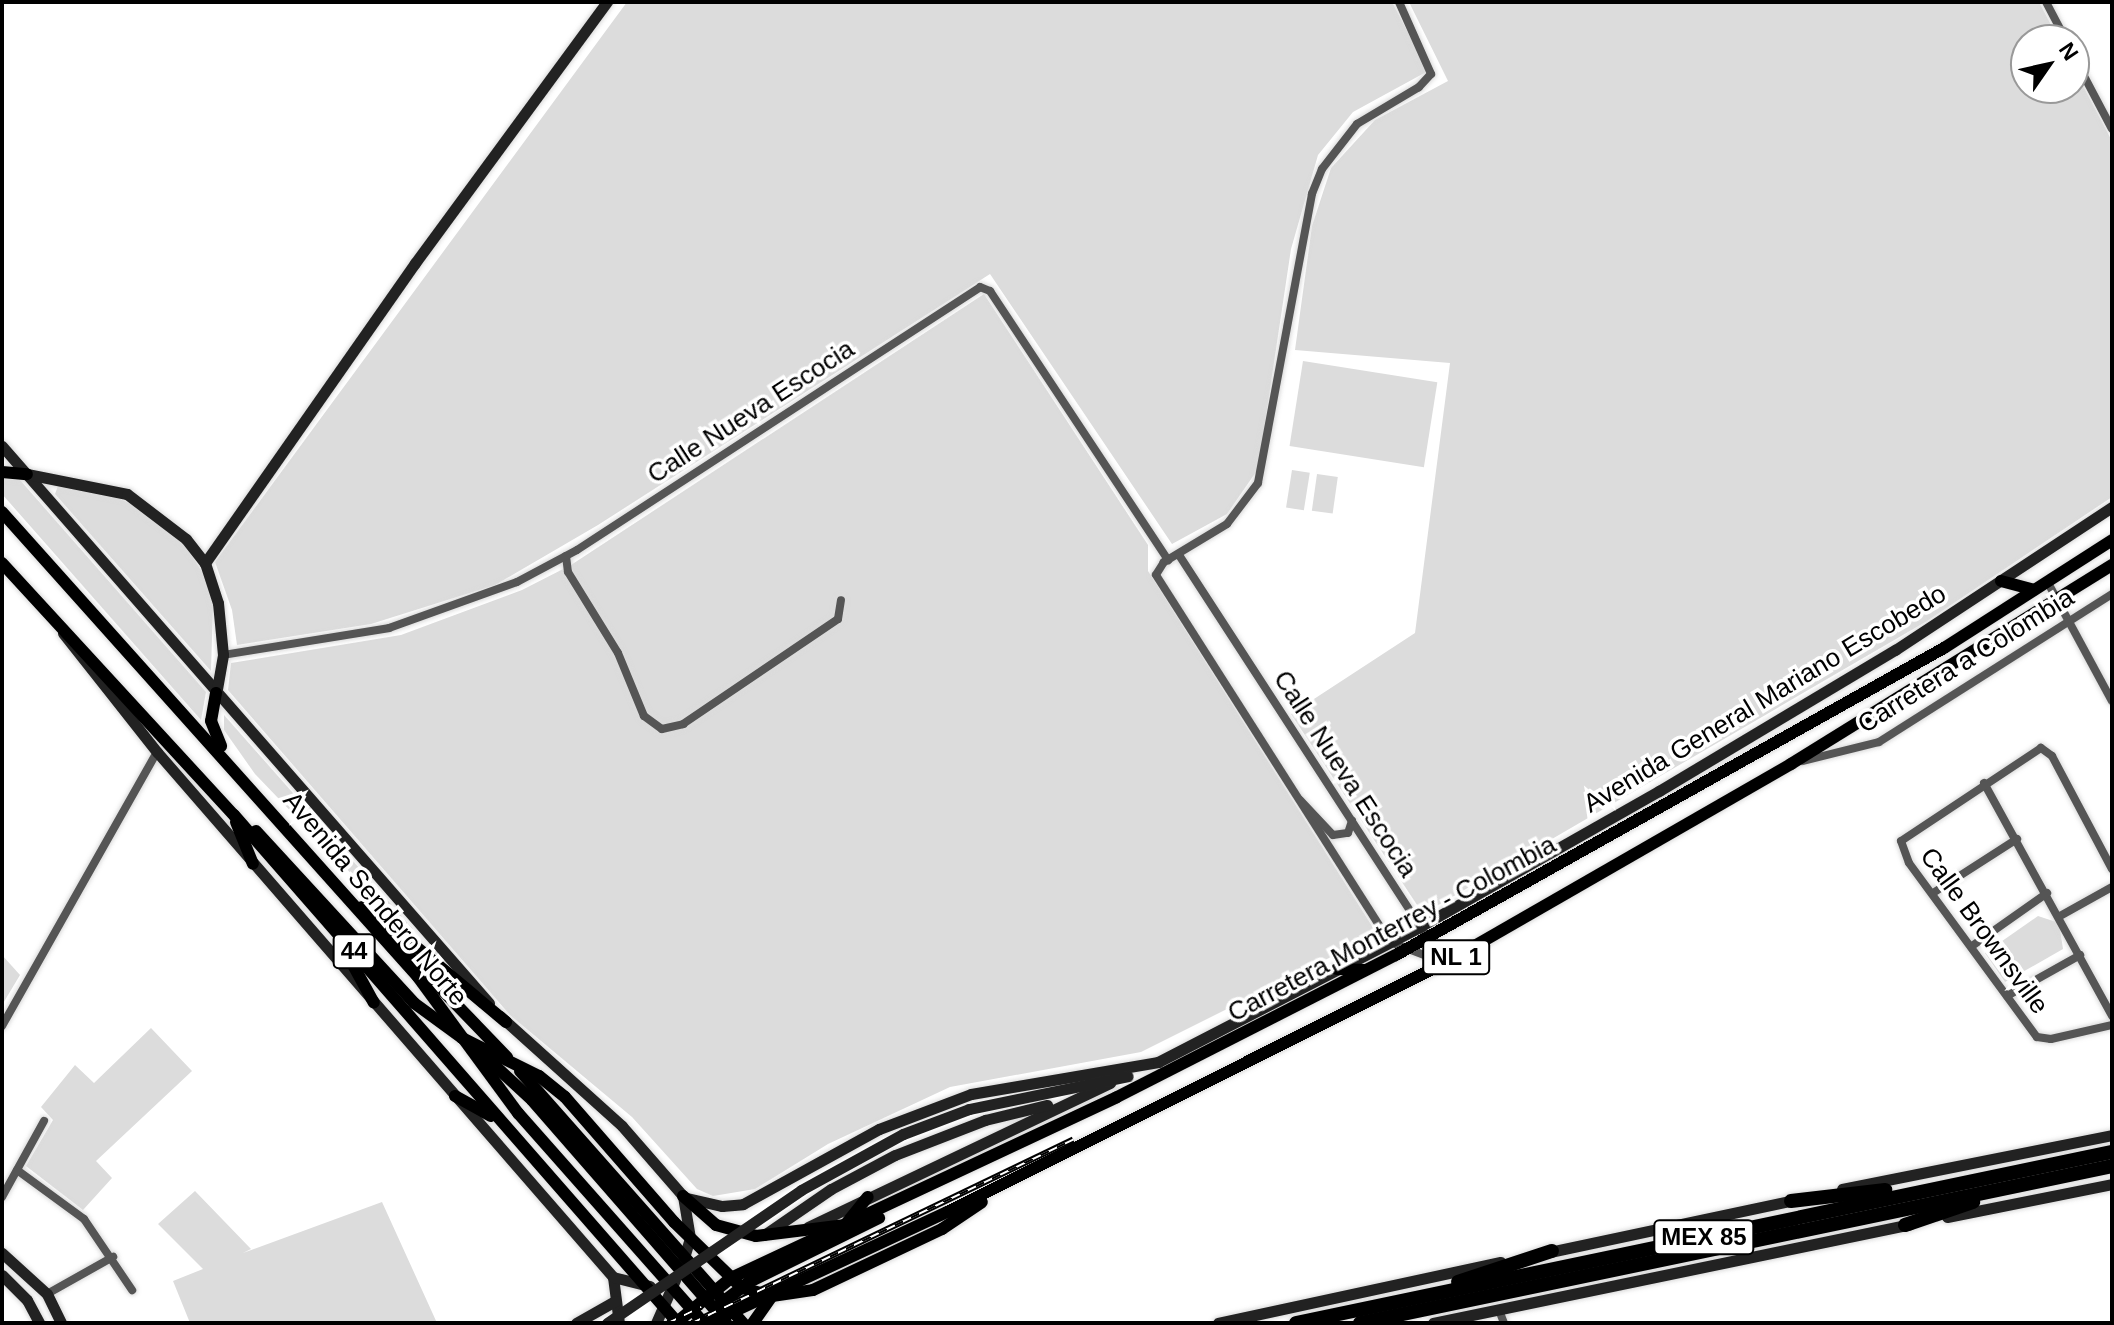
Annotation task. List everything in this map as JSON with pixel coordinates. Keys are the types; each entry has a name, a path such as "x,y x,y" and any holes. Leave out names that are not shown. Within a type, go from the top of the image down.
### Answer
{"highway":[{"name":"MEX 85","path":"1296,1323 2112,1152"},
{"name":"MEX 85","path":"1360,1323 2112,1166"},
{"path":"1791,1201 1933,1188"},
{"path":"1905,1225 2004,1188"},
{"path":"1429,1295 1552,1251"}],"main road":[{"path":"2,472 27,474"},
{"name":"Avenida Sendero Norte","path":"2,512 418,977 518,1113 692,1310 717,1311"},
{"name":"Carretera Monterrey - Colombia","path":"717,1311 731,1278 1117,1097 1408,949 1424,932 1944,648 2112,540"},
{"name":"Avenida Sendero Norte","path":"2,563 233,813 677,1322"},
{"name":"Carretera Monterrey - Colombia","path":"717,1311 772,1296 1445,963 1791,764 2112,565"},
{"path":"2001,581 2034,590"},
{"path":"216,693 212,728 251,788"},
{"path":"233,813 253,864"},
{"path":"233,813 268,840 392,982 467,1041 532,1100 682,1263"},
{"path":"350,899 375,915 506,1022"},
{"path":"375,915 514,1064 682,1263 717,1311 743,1323"},
{"path":"330,923 374,1003"},
{"path":"1337,969 1368,970"},
{"path":"467,1041 514,1064 565,1097 690,1238 731,1278 742,1288 772,1296"},
{"path":"455,1096 501,1121"},
{"path":"717,1311 742,1288 893,1211 914,1193"},
{"path":"683,1196 716,1225 764,1235 845,1225 868,1197"},
{"path":"753,1323 772,1296"},
{"path":"766,1323 772,1296"},
{"path":"677,1322 692,1310"}],"street":[{"path":"205,563 415,263 607,2"},
{"path":"1168,560 1227,524 1258,483 1312,194 1322,169 1357,124 1429,79 1429,61 1399,2"},
{"path":"2046,2 2058,24"},
{"path":"2090,87 2112,129"},
{"name":"Calle Nueva Escocia","path":"223,655 389,628 517,582 566,556 983,286 1168,560 1156,575 1390,942"},
{"path":"2,446 506,1022 622,1126 683,1196 690,1238 656,1323"},
{"path":"27,474 127,494 172,525 205,563 218,603 223,655 216,693"},
{"name":"Avenida General Mariano Escobedo","path":"683,1196 722,1206 743,1204 835,1150 938,1105 1040,1079 1158,1062 1390,942 1424,932 2001,581 2112,507"},
{"name":"Calle Nueva Escocia","path":"1179,555 1445,963"},
{"path":"566,556 568,572 618,653 644,716 662,729 683,724 838,619 841,600"},
{"path":"2047,581 2112,701"},
{"name":"Carretera a Colombia","path":"1791,764 1879,742 2112,594"},
{"path":"56,621 73,650 157,752 613,1277 645,1285 672,1287"},
{"name":"Calle Brownsville","path":"2112,869 2048,751 2036,749 1901,841 1903,854 2042,1039 2112,1025"},
{"path":"2,1026 157,752"},
{"path":"1984,783 2060,916 2112,1016"},
{"path":"1296,797 1333,835 1348,833 1352,821"},
{"path":"1933,893 2017,839"},
{"path":"2060,916 2112,887"},
{"path":"1972,946 2047,893"},
{"path":"1390,942 1445,963"},
{"path":"2007,996 2080,955"},
{"path":"802,1230 1070,1099 1158,1062"},
{"path":"607,1323 801,1190 903,1134 969,1109 1128,1076"},
{"path":"764,1235 831,1189 915,1145 985,1120 1070,1099"},
{"path":"2,1197 44,1121"},
{"path":"1218,1323 2112,1135"},
{"path":"17,1170 72,1208 113,1257 132,1290"},
{"path":"1433,1323 2112,1184"},
{"path":"2,1253 47,1294 61,1323"},
{"path":"47,1294 113,1257"},
{"path":"2,1275 27,1300 39,1323"},
{"path":"613,1277 619,1323"},
{"path":"576,1323 615,1301"},
{"path":"1499,1310 1504,1323"}],"shaded area":[{"path":"627,2 1392,2 1428,71 1353,112 1318,155 1291,249 1258,469 1227,514 1172,544 990,274 598,525 495,585 371,624 237,645 232,610 215,562"},
{"path":"1409,2 2039,2 2051,24 2010,24 2010,104 2090,104 2090,99 2112,141 2112,497 1927,621 1423,914 1291,714 1415,633 1450,363 1295,350 1312,226 1331,168 1375,120 1448,81"},
{"path":"984,294 1148,545 1148,571 1377,934 1141,1052 950,1087 828,1144 755,1189 713,1196 697,1189 632,1117 510,1015 228,690 231,663 401,635 522,590 571,565"},
{"path":"1303,361 1437,382 1424,467 1290,446"},
{"path":"1292,470 1310,473 1304,510 1286,508"},
{"path":"1317,474 1338,477 1333,514 1312,511"},
{"path":"2,477 20,480 206,692 201,720 2,494"},
{"path":"58,486 107,493 133,505 185,545 204,575 213,603 211,671 55,494"},
{"path":"224,715 414,930 378,902 255,774 224,730"},
{"path":"2038,916 2059,923 2063,949 2005,982 1985,953"},
{"path":"2,955 20,975 2,1005"},
{"path":"151,1028 192,1071 96,1161 112,1178 83,1210 26,1166 53,1120 41,1107 75,1065 94,1083"},
{"path":"195,1191 251,1249 243,1253 382,1202 437,1323 190,1323 173,1281 203,1269 158,1224"}],"railway":[{"path":"692,1323 1073,1140"},
{"path":"668,1323 701,1307"}]}
